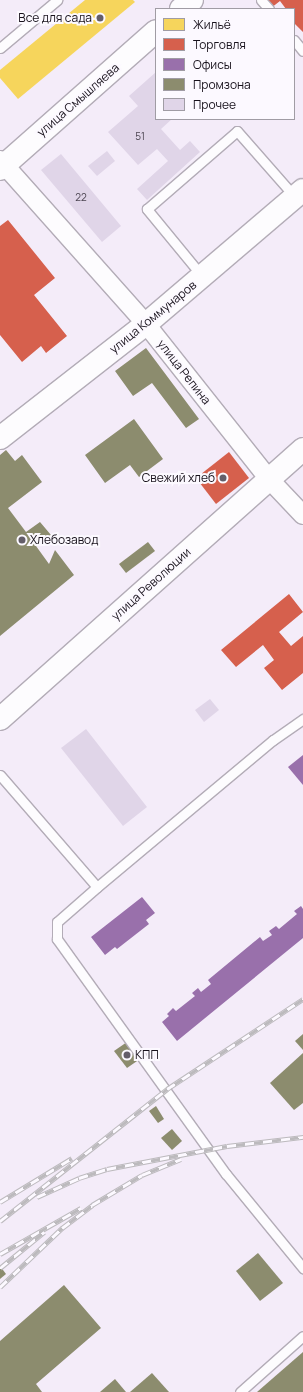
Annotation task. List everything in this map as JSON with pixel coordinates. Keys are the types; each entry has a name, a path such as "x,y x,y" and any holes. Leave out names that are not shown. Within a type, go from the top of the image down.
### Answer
{"street":[{"path":"182,8 192,0"},
{"name":"улица Смышляева","path":"2,165 155,32"},
{"name":"улица Репина","path":"2,165 146,324 268,478 303,515"},
{"name":"улица Коммунаров","path":"0,438 146,324 300,198"},
{"name":"улица Революции","path":"0,719 268,478 303,449"}],"lane":[{"path":"0,48 57,0"},
{"path":"261,0 268,8"},
{"path":"295,41 303,51"},
{"path":"203,276 146,209 237,131 300,198"},
{"path":"303,720 273,740 57,922 57,939 226,1174 303,1268"},
{"path":"0,775 97,887"},
{"path":"240,1392 303,1336"}],"building: Жильё":[{"path":"85,0 133,0 135,2 18,99 0,78 0,70"}],"building: Торговля":[{"path":"264,0 303,0 303,32 295,24 295,8 285,8 280,1 271,8"},
{"path":"8,220 55,278 34,295 67,336 46,353 41,346 22,362 0,335 0,226"},
{"name":"Свежий хлеб","path":"229,452 249,478 216,504 196,478"},
{"path":"289,594 303,612 279,632 291,646 303,636 303,673 282,690 264,668 274,660 263,645 236,667 221,650"}],"building: Офисы":[{"path":"303,755 303,785 288,767"},
{"path":"142,897 155,913 146,920 149,924 117,949 115,947 105,955 91,937"},
{"path":"301,906 303,909 303,938 177,1041 162,1022 169,1016 167,1014 173,1008 176,1011 195,996 192,993 198,988 201,992 211,984 208,980 260,937 263,941 272,935 269,931 276,926 279,929 297,914 294,911"}],"building: Промзона":[{"path":"146,348 199,419 186,428 152,383 133,396 115,371"},
{"path":"134,419 163,459 139,477 130,465 105,483 85,455"},
{"name":"Хлебозавод","path":"6,450 15,461 22,455 42,482 8,508 26,532 40,522 51,535 36,546 49,564 55,550 74,575 0,636 0,455"},
{"path":"148,542 155,551 126,573 119,564"},
{"path":"303,1034 303,1050 295,1041"},
{"name":"КПП","path":"127,1042 140,1059 127,1068 114,1051"},
{"path":"303,1053 303,1103 294,1110 270,1083"},
{"path":"156,1106 164,1119 158,1123 149,1111"},
{"path":"172,1129 182,1141 172,1150 161,1138"},
{"path":"258,1253 283,1283 260,1301 236,1271"},
{"path":"0,1266 6,1274 0,1279"},
{"path":"64,1285 101,1328 36,1384 42,1392 0,1392 0,1341"},
{"path":"303,1352 303,1392 257,1392"},
{"path":"152,1373 169,1392 130,1392"},
{"path":"115,1379 126,1392 100,1392"}],"building: Прочее":[{"path":"155,73 155,120 171,120 161,129 180,150 190,141 200,152 147,200 137,189 168,161 157,149 138,165 108,132 138,106 129,96"},
{"path":"107,151 115,161 97,176 88,166"},
{"path":"61,154 121,226 102,242 41,170"},
{"path":"210,699 219,710 204,722 195,710"},
{"path":"86,729 147,807 123,826 61,748"}],"railway":[{"path":"0,1221 167,1089 303,999"},
{"path":"37,1197 79,1178 107,1169 227,1146 303,1137"},
{"path":"0,1202 72,1158"},
{"path":"0,1287 62,1228 92,1205 142,1175 181,1159"},
{"path":"0,1254 81,1208"},
{"path":"0,1268 44,1232"}],"place":[{"name":"Все для сада","path":"100,18"},
{"name":"Свежий хлеб","path":"223,478"},
{"name":"Хлебозавод","path":"22,540"},
{"name":"КПП","path":"127,1055"}]}
